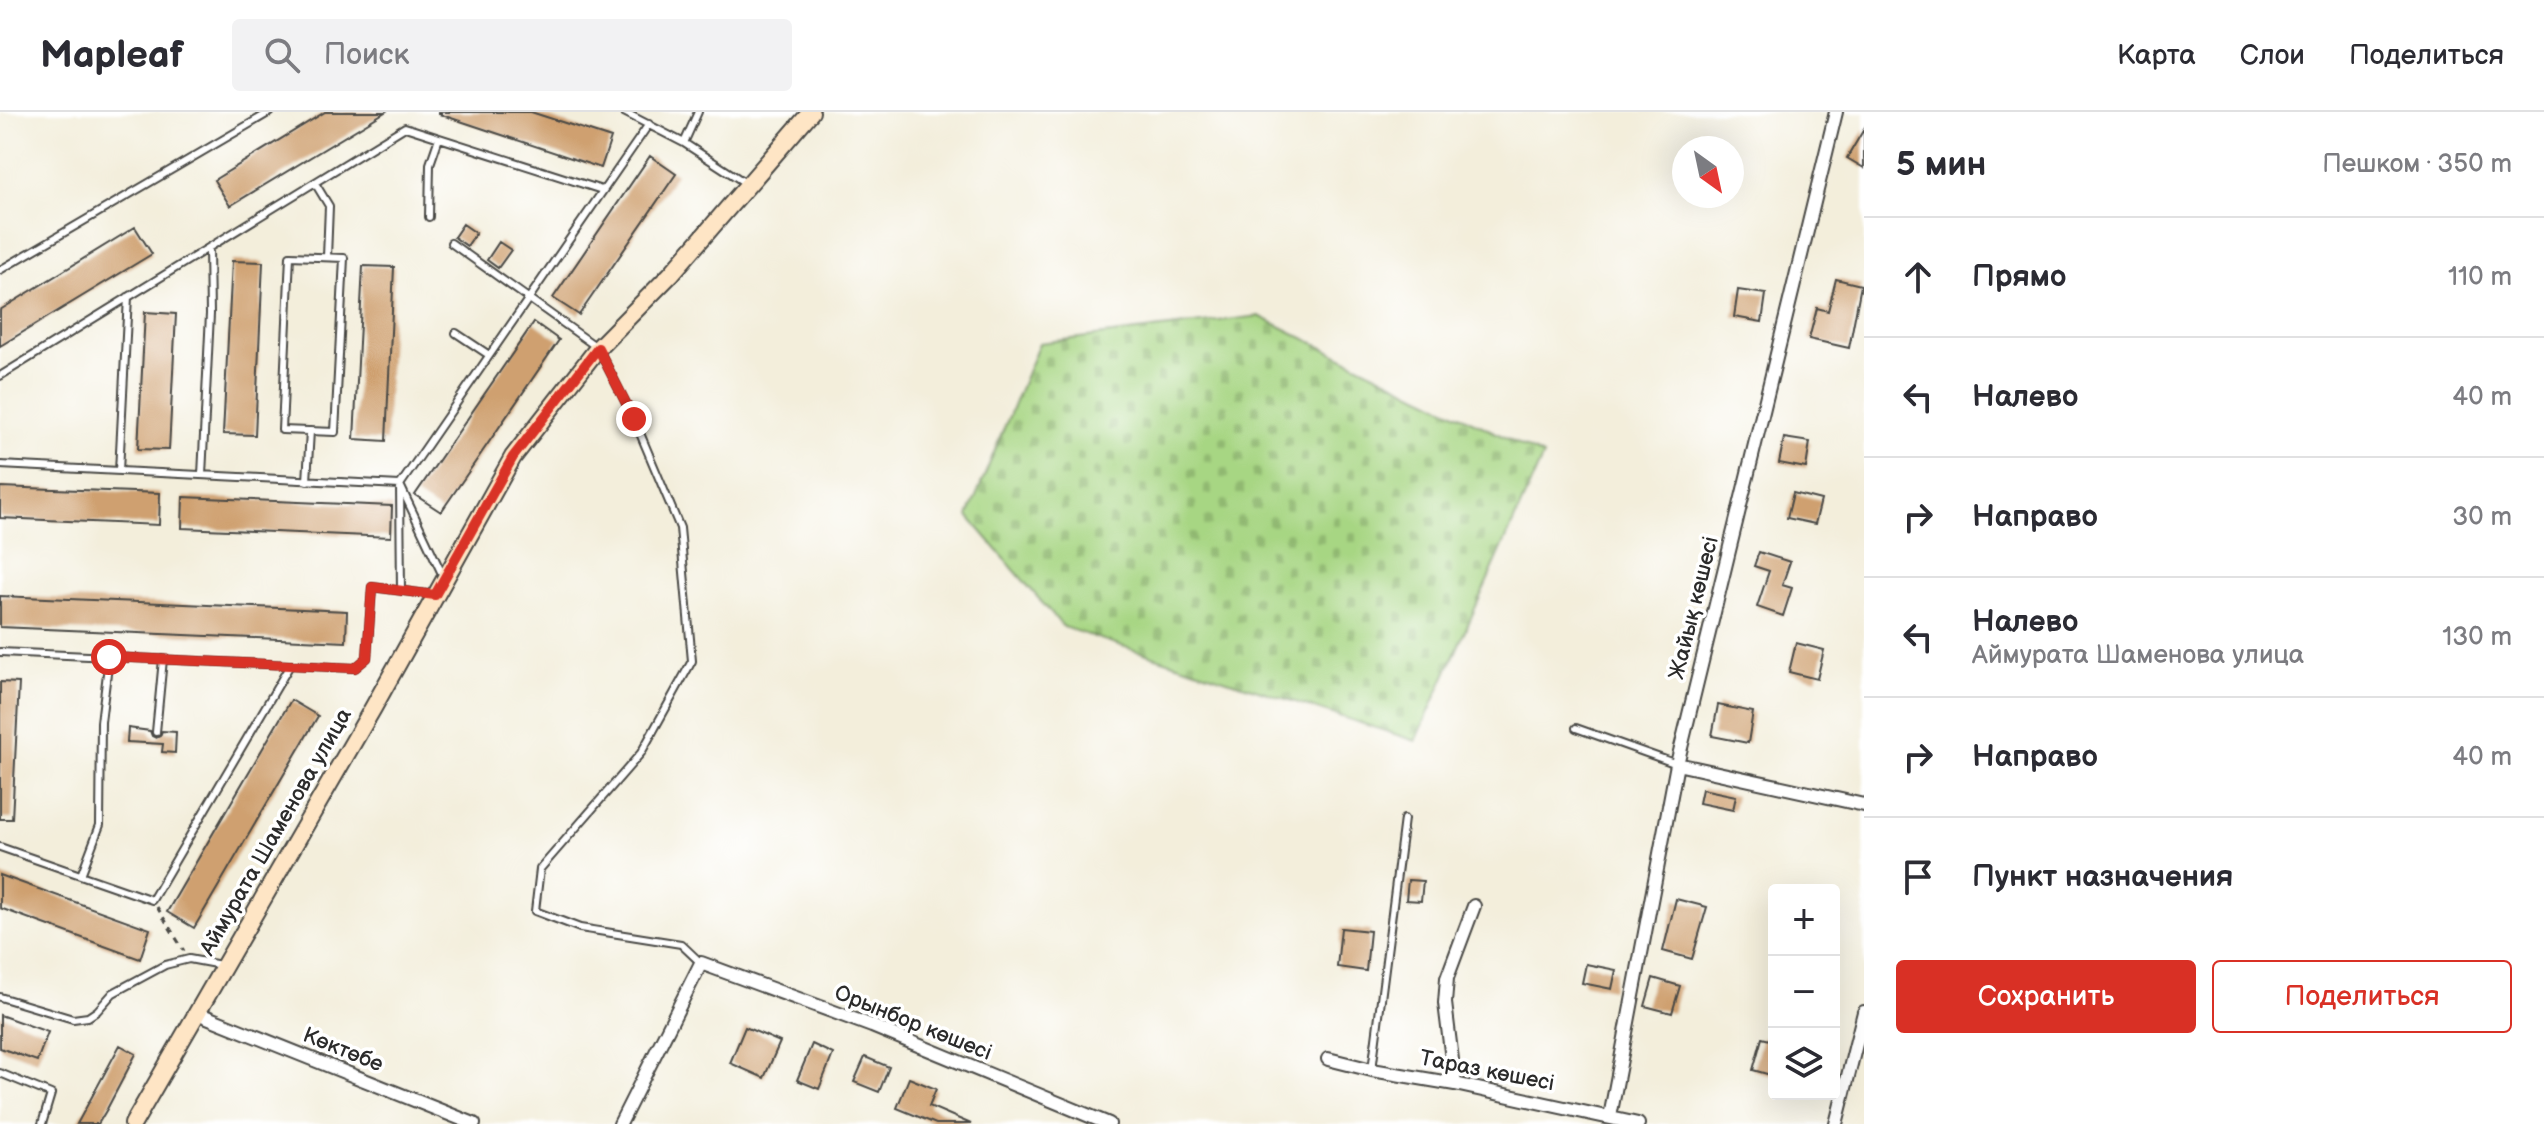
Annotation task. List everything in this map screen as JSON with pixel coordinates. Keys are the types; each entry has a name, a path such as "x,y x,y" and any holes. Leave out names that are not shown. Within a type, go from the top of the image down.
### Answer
{"street":[{"name":"Аймурата Шаменова улица","path":"133,1124 513,457 598,348 671,274 811,112"},
{"name":"Жайық көшесі","path":"1610,1117 1677,764 1836,112"},
{"path":"1677,764 1864,805"},
{"path":"1455,1084 1445,1003 1447,978 1474,906"},
{"path":"620,1124 701,963"},
{"name":"Орынбор көшесі","path":"701,963 872,1026 1109,1124"},
{"path":"1836,1124 1864,1012"},
{"name":"Көктөбе","path":"197,1013 474,1124"},
{"name":"Тараз көшесі","path":"1328,1059 1638,1124"}],"lane":[{"path":"0,270 270,112"},
{"path":"624,112 684,143 747,184"},
{"path":"684,143 698,112"},
{"path":"401,591 400,485 649,124"},
{"path":"0,376 405,127 602,190"},
{"path":"429,217 430,164 439,138"},
{"path":"315,183 329,206 327,257"},
{"path":"451,243 598,348 634,419 680,528 692,661 641,753 540,869 535,911 580,928 681,944 701,963"},
{"path":"202,475 210,314 209,248"},
{"path":"290,256 344,258 335,432 310,431 282,430 290,256"},
{"path":"119,471 128,297"},
{"path":"456,333 489,355"},
{"path":"307,481 310,431"},
{"path":"0,465 400,485"},
{"path":"400,485 444,578"},
{"path":"0,652 355,668 367,658 372,587 435,595"},
{"path":"81,875 100,825 101,722 109,657"},
{"path":"156,732 163,659"},
{"path":"0,847 152,900 290,665"},
{"path":"1576,728 1677,764"},
{"path":"1372,1070 1404,819"},
{"path":"0,997 73,1019 88,1017 113,993 165,965 189,959 224,965"},
{"path":"0,1073 51,1094 42,1124"}],"path":[{"path":"152,900 189,959"}],"green space":[{"path":"1259,316 1543,456 1416,741 1063,627 968,516 1039,343"}],"building":[{"path":"325,112 385,112 230,206 214,180"},
{"path":"439,112 531,112 611,138 601,168"},
{"path":"1864,129 1864,168 1847,158"},
{"path":"650,156 676,174 579,315 553,298"},
{"path":"463,224 476,233 467,246 454,237"},
{"path":"135,227 152,254 0,346 0,310"},
{"path":"499,242 511,250 498,268 487,260"},
{"path":"232,261 263,262 255,435 223,434"},
{"path":"363,266 394,267 386,441 354,439"},
{"path":"1836,279 1861,285 1849,348 1809,339 1817,308 1828,311"},
{"path":"1738,290 1766,294 1762,322 1734,317"},
{"path":"145,312 176,314 169,450 138,449"},
{"path":"534,322 559,340 441,512 415,495"},
{"path":"1784,438 1810,442 1806,468 1779,463"},
{"path":"0,487 160,493 159,525 0,518"},
{"path":"1793,493 1821,500 1815,524 1787,518"},
{"path":"183,497 392,506 391,537 182,528"},
{"path":"1759,552 1790,562 1782,585 1792,588 1783,616 1757,607 1769,571 1754,566"},
{"path":"0,596 347,611 346,642 0,627"},
{"path":"1796,643 1824,650 1817,679 1789,672"},
{"path":"0,682 19,683 12,819 0,819"},
{"path":"291,700 318,716 194,928 167,912"},
{"path":"1718,705 1753,712 1748,743 1712,736"},
{"path":"128,728 150,731 156,738 162,731 176,732 175,753 162,752 163,744 127,742"},
{"path":"1702,789 1736,796 1733,810 1699,803"},
{"path":"0,875 150,929 140,959 0,908"},
{"path":"1408,880 1423,881 1421,901 1406,900"},
{"path":"1676,899 1707,907 1692,959 1663,951"},
{"path":"1341,928 1370,931 1366,971 1337,967"},
{"path":"1586,964 1616,970 1612,989 1582,983"},
{"path":"1653,978 1680,986 1672,1013 1645,1006"},
{"path":"0,1015 48,1032 37,1061 0,1048"},
{"path":"745,1027 780,1042 764,1078 730,1063"},
{"path":"1762,1038 1768,1040 1768,1074 1753,1070"},
{"path":"812,1044 833,1054 819,1089 797,1080"},
{"path":"120,1045 136,1054 107,1109 98,1124 77,1124"},
{"path":"865,1057 889,1067 879,1092 854,1082"},
{"path":"909,1078 936,1089 929,1106 971,1124 936,1124 897,1108"}],"route":[{"path":"109,657 355,668 367,658 372,587 435,595 513,457 598,348 634,419"}]}
